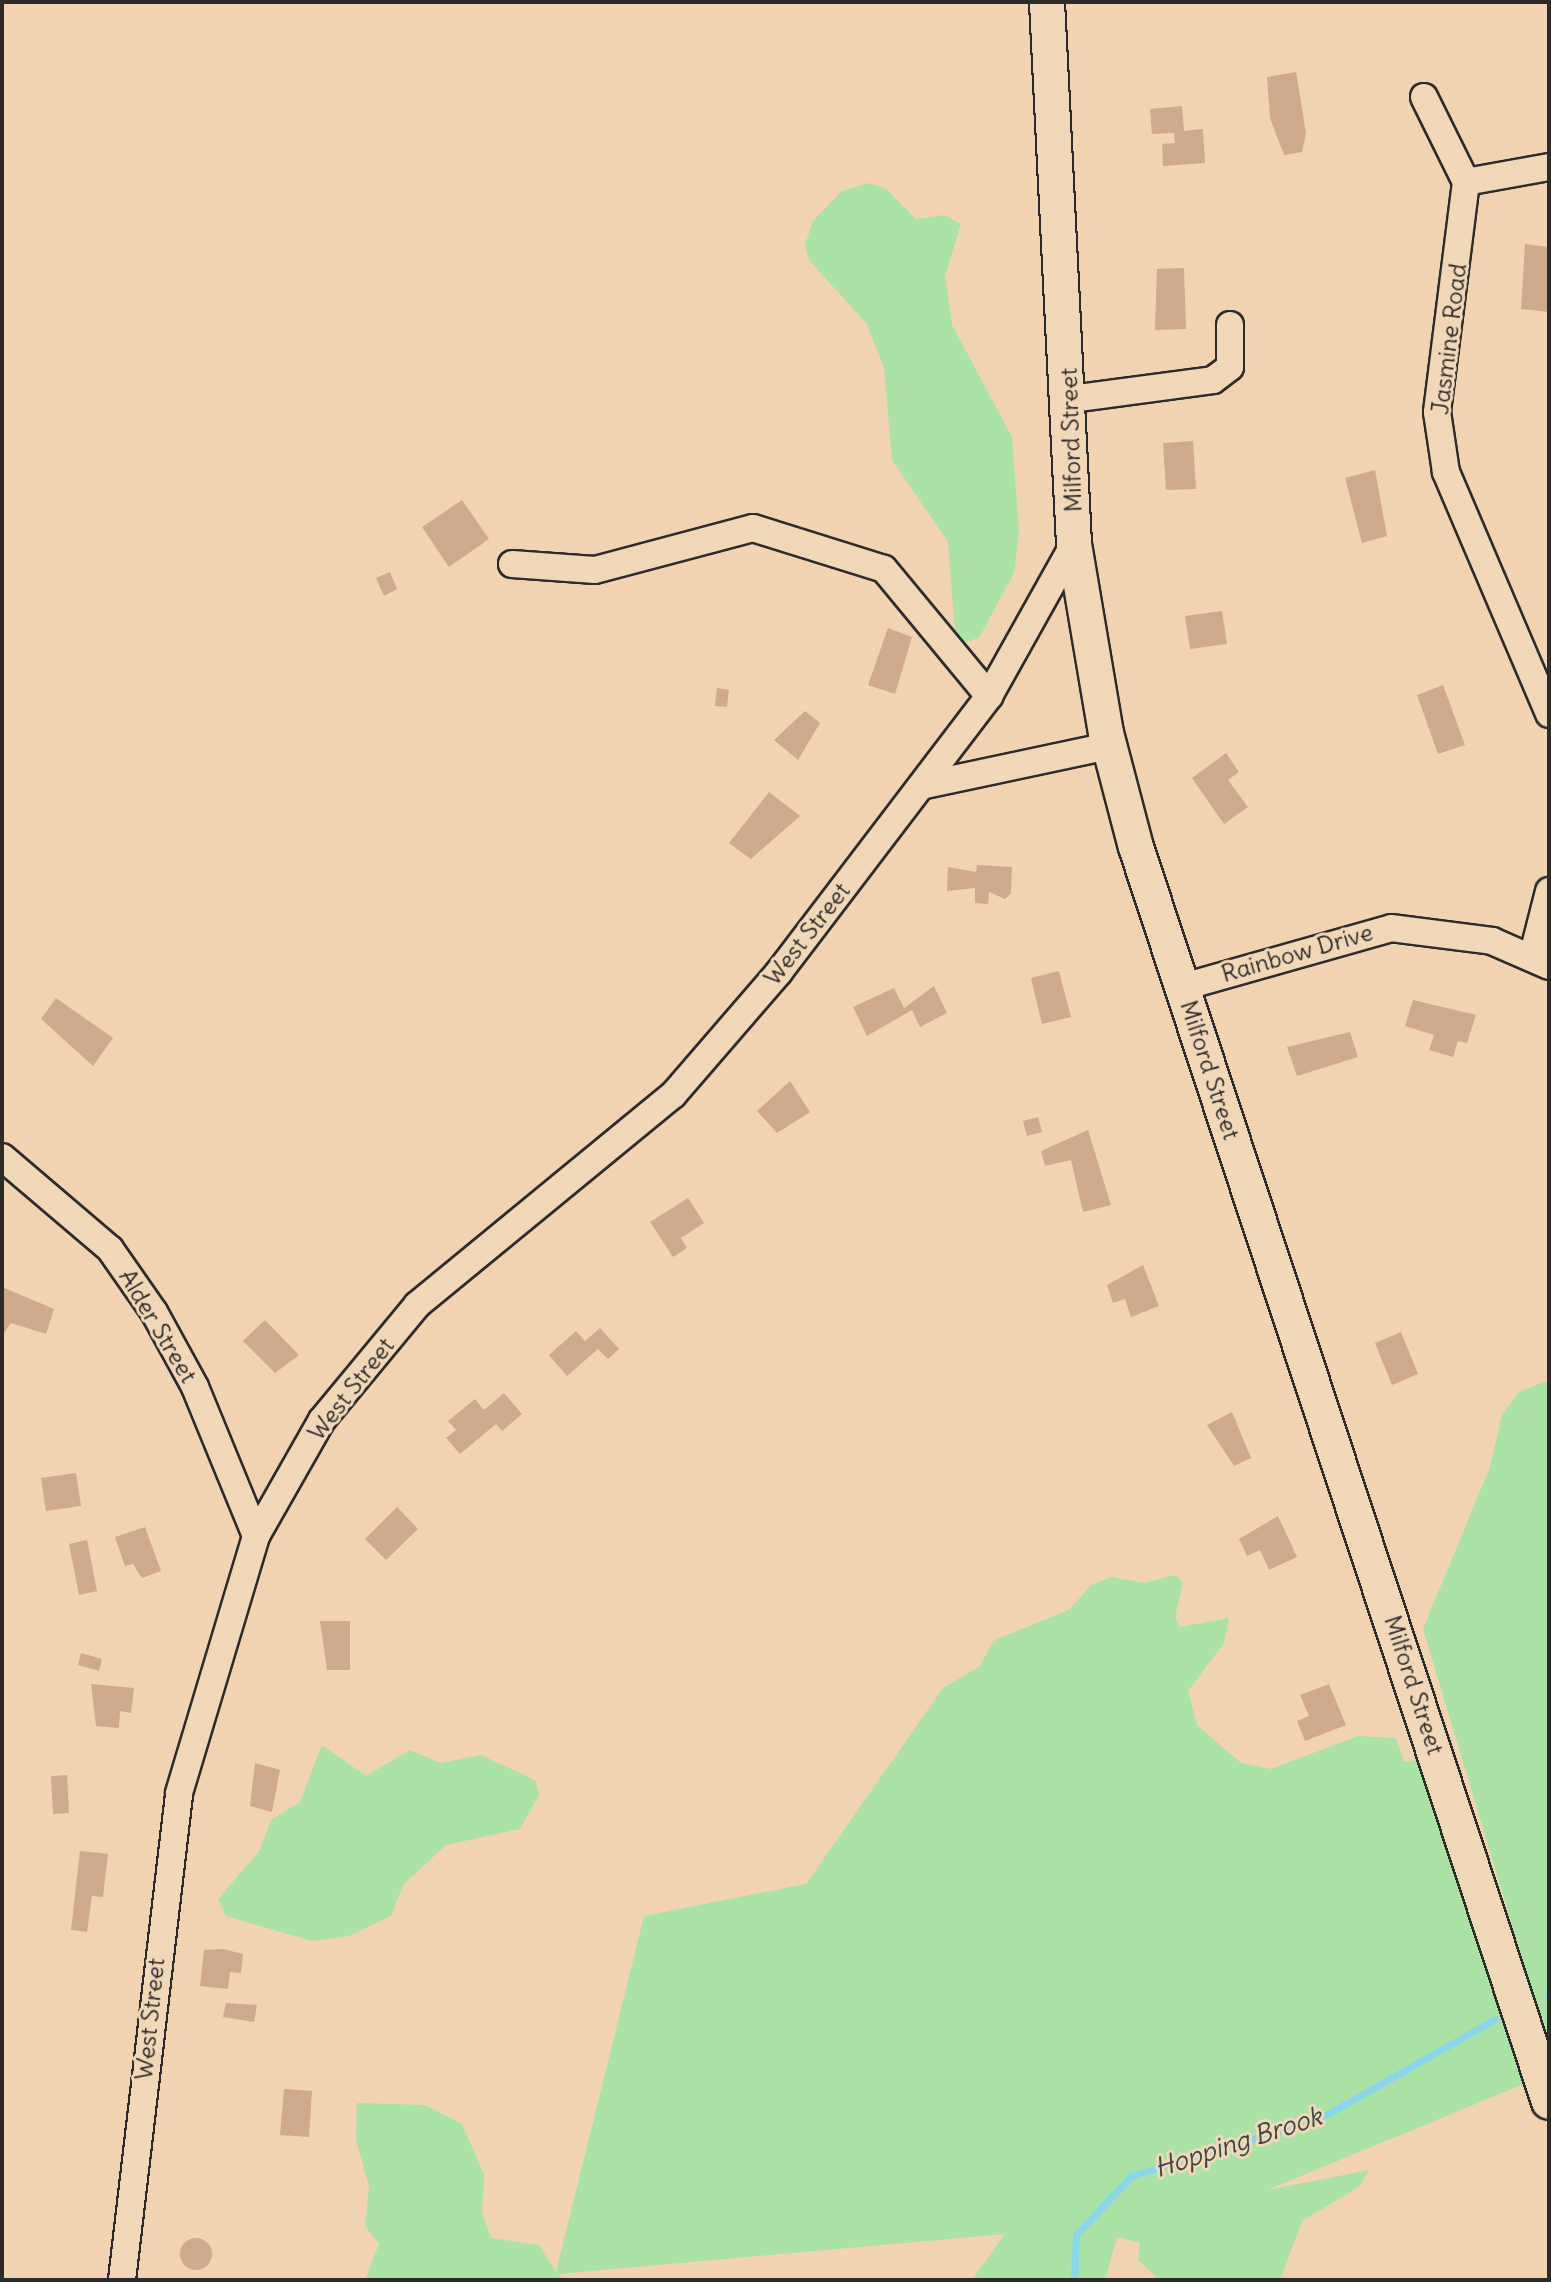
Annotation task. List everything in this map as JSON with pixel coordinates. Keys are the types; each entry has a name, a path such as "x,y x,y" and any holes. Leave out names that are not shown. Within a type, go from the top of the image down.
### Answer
{"main road":[{"name":"Milford Street","path":"1047,2 1071,399 1074,544 1109,746 1183,987 1549,2102"}],"street":[{"path":"1424,97 1466,182 1549,167"},
{"name":"Jasmine Road","path":"1466,182 1440,442 1456,501 1549,714"},
{"path":"1071,399 1213,380 1230,367 1230,325"},
{"path":"512,564 595,570 753,528 884,569 989,696"},
{"name":"West Street","path":"122,2280 179,1793 256,1536 322,1420 417,1305 673,1095 925,785 989,696 1074,544"},
{"path":"925,785 1109,746"},
{"path":"1541,960 1549,891"},
{"name":"Rainbow Drive","path":"1183,987 1391,928 1460,934 1541,960"},
{"name":"Alder Street","path":"4,1161 110,1249 154,1312 195,1387 256,1536"}],"green space":[{"path":"869,183 886,189 916,219 945,215 961,224 945,276 952,325 1012,437 1019,532 1014,573 979,638 956,644 948,542 892,460 884,368 867,324 809,260 805,245 813,221 842,191"},
{"path":"1549,1380 1549,2048 1423,1629 1490,1467 1502,1415 1519,1392"},
{"path":"1175,1575 1183,1582 1175,1617 1180,1627 1229,1618 1224,1643 1188,1691 1197,1725 1241,1763 1271,1769 1358,1736 1396,1738 1404,1762 1421,1759 1524,2084 1267,2190 1369,2170 1359,2187 1302,2221 1280,2280 1159,2280 1138,2260 1140,2243 1117,2237 1105,2280 972,2280 1005,2234 558,2274 564,2280 365,2280 379,2244 365,2226 369,2186 356,2140 357,2103 425,2105 462,2124 484,2175 482,2212 491,2238 539,2245 556,2272 644,1916 806,1884 943,1688 980,1666 993,1641 1069,1610 1091,1585 1112,1577 1144,1583"},
{"path":"322,1745 366,1776 410,1750 440,1763 481,1755 535,1780 539,1795 520,1829 446,1845 403,1885 391,1916 349,1936 312,1941 226,1916 218,1899 260,1850 271,1820 300,1802"}],"building":[{"path":"1296,72 1306,133 1302,152 1284,155 1270,118 1267,77"},
{"path":"1182,106 1184,131 1203,129 1205,163 1163,166 1162,144 1175,143 1174,133 1152,134 1150,109"},
{"path":"1525,244 1549,247 1549,312 1521,309"},
{"path":"1184,268 1186,329 1155,330 1157,269"},
{"path":"1193,441 1196,489 1166,490 1163,443"},
{"path":"1375,470 1387,536 1362,543 1345,478"},
{"path":"462,500 489,539 449,567 422,527"},
{"path":"390,572 397,589 384,596 376,578"},
{"path":"1222,611 1227,644 1190,649 1185,616"},
{"path":"888,628 912,637 895,694 868,685"},
{"path":"1443,685 1465,745 1438,754 1417,695"},
{"path":"717,688 729,690 727,707 715,706"},
{"path":"805,711 820,723 798,760 774,740"},
{"path":"1226,753 1239,772 1228,780 1248,807 1224,824 1192,778"},
{"path":"769,792 800,816 751,859 729,843"},
{"path":"977,865 1012,867 1011,893 1005,899 989,892 988,904 975,903 975,888 947,891 948,867 976,872"},
{"path":"1059,971 1071,1017 1042,1024 1031,978"},
{"path":"934,986 947,1013 920,1027 912,1010 867,1036 853,1007 894,988 904,1008"},
{"path":"56,998 113,1038 93,1066 41,1019"},
{"path":"1413,1000 1476,1015 1467,1043 1458,1041 1453,1057 1429,1050 1434,1035 1405,1026"},
{"path":"1350,1032 1358,1057 1297,1076 1287,1047"},
{"path":"790,1081 810,1112 777,1133 757,1111"},
{"path":"1038,1117 1042,1132 1027,1136 1023,1121"},
{"path":"1088,1130 1111,1205 1083,1212 1071,1160 1045,1166 1041,1151"},
{"path":"688,1198 704,1223 681,1238 687,1248 673,1257 650,1222"},
{"path":"1143,1265 1159,1306 1131,1317 1125,1299 1113,1303 1107,1285"},
{"path":"2,1287 54,1309 46,1334 11,1323 2,1336"},
{"path":"265,1320 299,1355 275,1373 243,1341"},
{"path":"600,1328 619,1349 608,1359 598,1349 567,1376 549,1355 576,1331 585,1341"},
{"path":"1401,1332 1418,1374 1392,1385 1375,1343"},
{"path":"504,1393 522,1414 502,1431 496,1424 460,1454 446,1438 456,1430 448,1421 475,1399 484,1410"},
{"path":"1232,1412 1251,1458 1234,1466 1207,1425"},
{"path":"76,1473 81,1506 46,1511 41,1478"},
{"path":"397,1507 418,1529 386,1560 365,1539"},
{"path":"1278,1516 1297,1557 1269,1570 1260,1550 1247,1556 1239,1539"},
{"path":"145,1527 161,1571 142,1578 133,1564 125,1566 115,1537"},
{"path":"87,1540 97,1591 79,1595 69,1544"},
{"path":"320,1621 350,1621 350,1670 327,1670"},
{"path":"81,1653 102,1659 99,1671 78,1665"},
{"path":"91,1684 134,1688 131,1713 120,1711 119,1728 96,1726"},
{"path":"1329,1684 1346,1725 1305,1741 1297,1721 1309,1716 1300,1695"},
{"path":"255,1763 280,1770 272,1812 250,1806"},
{"path":"67,1775 69,1813 53,1814 51,1776"},
{"path":"80,1851 108,1854 103,1897 92,1896 87,1932 71,1930"},
{"path":"223,1949 243,1954 241,1973 230,1972 228,1989 200,1986 204,1950"},
{"path":"226,2003 257,2005 254,2022 223,2017"},
{"path":"284,2089 312,2091 309,2137 280,2135"},
{"path":"196,2238 207,2243 212,2254 207,2265 196,2270 185,2265 180,2254 185,2243"}],"waterway":[{"name":"Hopping Brook","path":"1074,2280 1076,2235 1131,2176 1319,2119 1495,2019"}]}
